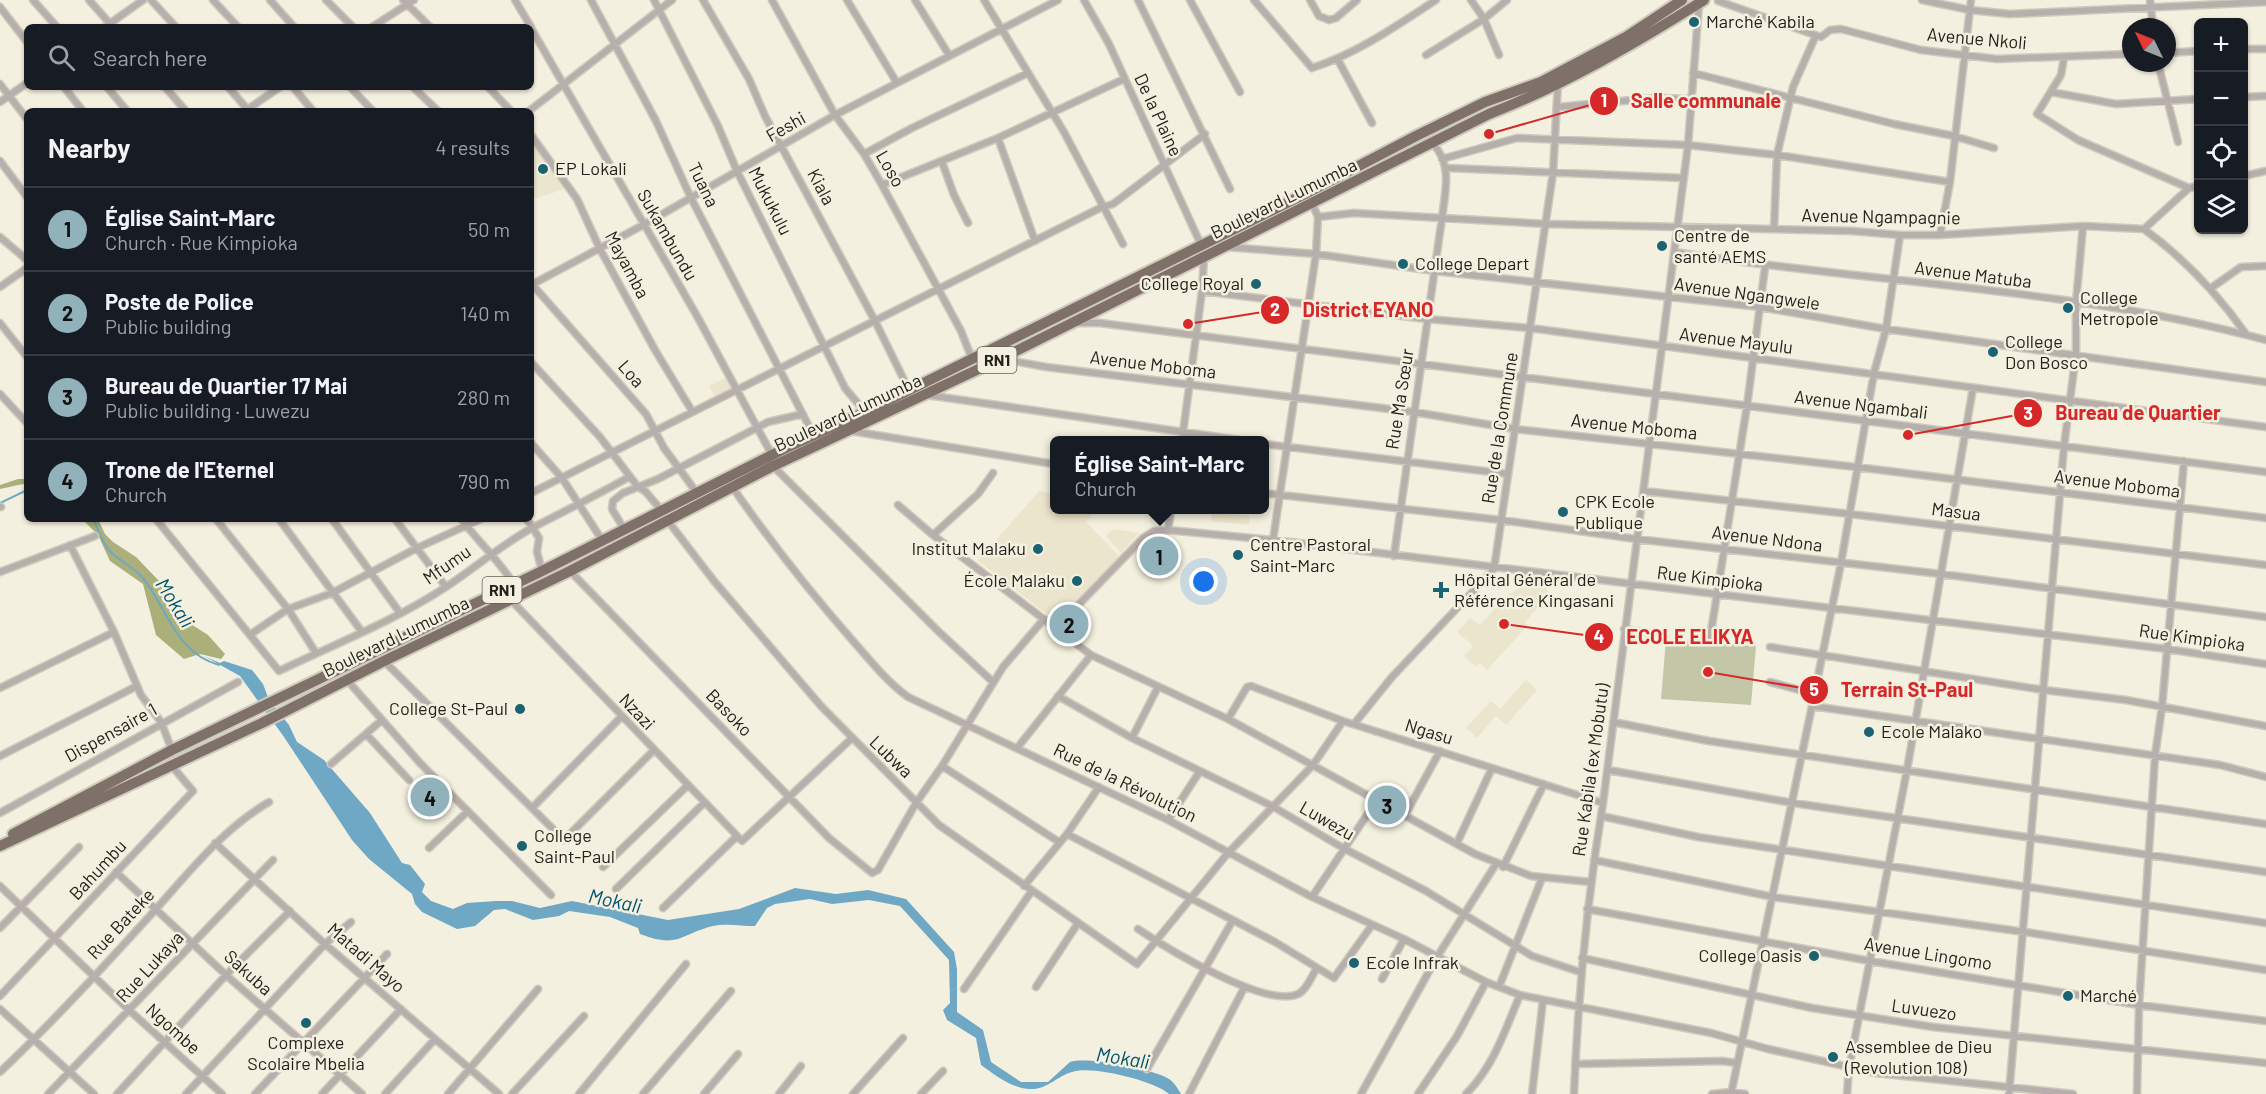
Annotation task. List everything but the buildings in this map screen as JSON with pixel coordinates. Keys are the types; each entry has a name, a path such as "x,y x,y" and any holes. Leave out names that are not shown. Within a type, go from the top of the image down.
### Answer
{"highway":[{"name":"Boulevard Lumumba","path":"0,846 262,723 347,679 570,571 733,488 814,436 917,390 1000,359 1489,114 1527,100 1682,0"},
{"name":"Boulevard Lumumba","path":"0,841 172,750 257,711 696,493 850,431 972,359 1096,296 1485,102 1557,79 1702,2"},
{"path":"1416,135 1429,146"},
{"path":"1096,296 1104,308"},
{"path":"623,530 627,542"}],"street":[{"path":"5,0 0,6 24,38"},
{"path":"33,0 54,24"},
{"path":"89,0 107,24"},
{"path":"112,24 143,0"},
{"path":"151,0 173,24"},
{"path":"213,0 235,24"},
{"path":"270,0 291,24"},
{"path":"327,0 350,24"},
{"name":"Sukambundu","path":"515,0 529,24"},
{"name":"Tuana","path":"591,0 656,122 691,198 814,436"},
{"name":"Mukukulu","path":"654,0 845,388 865,412"},
{"path":"533,108 672,0"},
{"name":"Kiala","path":"703,0 749,79 782,147 875,321 917,390"},
{"name":"Loso","path":"772,0 835,116 864,154 882,185 961,331 972,359"},
{"path":"847,0 897,82"},
{"path":"915,0 949,55"},
{"path":"984,0 1077,156 1123,244"},
{"name":"Feshi","path":"534,282 600,249 897,82 1056,0"},
{"name":"De la Plaine","path":"1084,0 1164,163 1201,244 1204,256 1202,291 1182,436"},
{"path":"1138,0 1230,189"},
{"path":"1190,0 1240,92"},
{"path":"1254,0 1312,68 1338,60 1368,44 1436,0"},
{"path":"1310,0 1322,18 1329,20 1336,18 1357,0"},
{"path":"1471,0 1484,19 1499,55"},
{"path":"1426,55 1484,19 1507,0"},
{"path":"1922,0 1970,10 2010,14 2150,3 2266,2"},
{"path":"1940,236 1950,182 1971,0"},
{"path":"376,24 408,1 427,24"},
{"name":"Avenue Nkoli","path":"1718,1 1821,36 1830,30 1841,29 1921,50 2029,60 2122,55"},
{"name":"Rue Kabila (ex Mobutu)","path":"1574,1094 1577,1005 1590,882 1608,770 1624,629 1688,145 1702,2"},
{"path":"2150,3 2152,18"},
{"name":"Sukambundu","path":"534,32 645,224 756,427 772,461 938,632 993,682"},
{"path":"1774,229 1777,155 1791,98 1821,36"},
{"path":"2248,50 2266,49"},
{"path":"2176,52 2194,51"},
{"path":"2064,58 2061,75 2037,111 2039,116 2110,155 2189,188"},
{"path":"1338,60 1372,123"},
{"path":"2160,72 2178,142"},
{"path":"864,154 912,128 1028,73"},
{"path":"1694,73 1954,136 1994,148"},
{"path":"882,185 998,138 1124,79"},
{"name":"Rue de la Commune","path":"1494,569 1553,173 1558,107 1557,79"},
{"path":"0,84 24,115"},
{"path":"0,102 24,85"},
{"path":"66,90 81,108"},
{"path":"110,90 125,108"},
{"path":"168,90 183,108"},
{"path":"230,90 245,108"},
{"path":"250,108 276,90"},
{"path":"296,90 311,108"},
{"path":"353,90 370,108"},
{"path":"416,90 435,108"},
{"path":"491,90 508,108"},
{"path":"2051,92 2108,103 2194,99"},
{"path":"2248,97 2266,96"},
{"path":"1558,107 1654,98 1692,99"},
{"path":"534,492 1120,199 1164,163 1205,134"},
{"path":"998,138 1035,241"},
{"path":"1442,159 1517,138 1688,145 1777,155 1950,182"},
{"name":"Mayamba","path":"534,139 577,199 600,249 655,350 692,411"},
{"path":"1429,146 1441,152 1447,168 1683,178"},
{"path":"0,161 24,193"},
{"path":"942,162 954,195 968,222"},
{"name":"Rue Ma Sœur","path":"1394,556 1435,271 1447,168"},
{"path":"2248,175 2266,171"},
{"path":"2194,187 2189,188 2144,229 2172,250 2211,288 2247,335"},
{"path":"1273,540 1316,254 1318,217 1312,203"},
{"name":"Avenue Ngampagnie","path":"1318,217 1354,213 1546,224 1677,226 1940,236 2083,226 2144,229"},
{"path":"2009,1090 2012,1037 2025,932 2064,446 2076,354 2076,302 2083,226"},
{"path":"1731,1093 1762,942 1784,850 1823,656 1874,373 1886,329 1900,235"},
{"path":"0,237 24,257"},
{"name":"Avenue Ngangwele","path":"1223,247 1316,254 1435,271 1536,280 1668,298 1760,307 1886,329 2266,382"},
{"name":"Avenue Matuba","path":"1674,252 1765,267 2076,302 2191,321 2266,340"},
{"path":"2211,288 2241,267 2266,266"},
{"path":"1710,638 1747,406 1765,267"},
{"path":"0,287 24,270"},
{"name":"Loa","path":"534,287 646,414 696,493"},
{"name":"Avenue Mayulu","path":"1202,291 1308,302 1427,319 1530,328 2266,427"},
{"path":"0,323 24,353"},
{"name":"Avenue Ngambali","path":"1072,323 1100,323 1301,351 2266,472"},
{"path":"995,348 1000,359"},
{"name":"Avenue Moboma","path":"1000,359 1046,367 1414,412 1515,429 1856,467 2266,518"},
{"path":"534,365 611,453 629,477 662,511"},
{"path":"1847,1094 1849,1068 1889,867 1973,387"},
{"path":"917,390 1176,436"},
{"path":"0,394 24,420"},
{"path":"623,530 612,509 613,501 756,427 803,414"},
{"path":"850,431 1050,463"},
{"path":"1269,445 1508,474"},
{"path":"534,446 562,478 602,540"},
{"path":"2137,1094 2139,1005 2154,756 2162,707 2178,506 2184,461"},
{"path":"933,535 978,494 993,473"},
{"name":"Mfumu","path":"251,634 279,671 400,613 446,587 490,554 533,528 581,505 629,477"},
{"name":"Rue de la Révolution","path":"733,488 806,585 888,679 908,697 1018,747 1168,820 1312,897 1404,939 1486,982 1520,995 1711,1033 1849,1068 2009,1090 2073,1094"},
{"name":"Masua","path":"1643,491 1850,513 2266,565"},
{"name":"Avenue Ndona","path":"1269,494 1941,574 2266,617"},
{"path":"898,505 933,535 1091,655 1228,719 1499,865 1542,878 1590,882"},
{"path":"1168,530 1170,514"},
{"name":"Lubwa","path":"668,521 714,581 851,739 949,834 1139,964 1156,942"},
{"path":"158,522 251,634 288,609 332,593 417,548 475,522"},
{"path":"218,522 288,609 316,653"},
{"path":"281,522 362,632"},
{"path":"334,522 400,613"},
{"path":"397,522 446,587"},
{"name":"Nzazi","path":"464,522 490,554 499,561 509,587 510,600 737,836 744,841 789,797"},
{"path":"529,522 539,538 537,552 542,571"},
{"name":"Rue Kimpioka","path":"1056,628 1150,534 1168,530 1273,540 1494,569 2167,649 2266,664"},
{"path":"0,572 94,536"},
{"path":"70,545 114,632 146,705 161,722 172,750"},
{"path":"1354,724 1392,677 1494,569"},
{"name":"Basoko","path":"570,571 829,838 869,872 878,870 916,802"},
{"path":"916,802 968,726 993,682 1044,619"},
{"path":"1624,629 1665,636"},
{"path":"0,688 114,632"},
{"path":"1770,647 2162,707 2266,726"},
{"path":"1018,747 1091,655"},
{"path":"384,661 564,840 653,751"},
{"path":"347,679 382,720 468,811 551,894"},
{"name":"Dispensaire 1","path":"1,811 238,682"},
{"path":"1770,682 1815,694"},
{"path":"0,756 137,686"},
{"path":"1132,738 1158,687"},
{"name":"Ngasu","path":"1228,719 1247,687 1256,688 1343,721 1603,803"},
{"name":"Luwezu","path":"1058,696 1132,738 1272,806 1343,848 1401,877 1543,961 1580,972"},
{"path":"1812,706 2220,765 2266,777"},
{"path":"532,808 621,717"},
{"path":"331,764 382,720"},
{"path":"1156,942 1228,853 1312,765 1343,721"},
{"path":"1613,722 1710,741 2266,824"},
{"path":"366,734 409,780"},
{"path":"789,797 851,739"},
{"path":"1405,815 1440,751"},
{"name":"Bahumbu","path":"0,996 193,791 170,765"},
{"path":"942,766 1059,842"},
{"path":"1456,843 1492,768"},
{"path":"1608,770 1793,803 2031,840 2266,872"},
{"path":"1168,820 1200,771"},
{"path":"1361,1094 1437,957 1499,865 1544,784"},
{"path":"603,867 687,786"},
{"path":"1024,886 1067,834 1099,787"},
{"path":"1312,897 1377,800"},
{"name":"Rue Bateke","path":"0,1072 34,1040 216,843 243,818 268,802"},
{"path":"616,889 704,803"},
{"path":"429,848 468,811"},
{"path":"1601,816 1651,829 2266,923"},
{"path":"1067,834 1233,920 1332,977 1337,977 1372,925"},
{"path":"663,908 737,836"},
{"name":"Matadi Mayo","path":"216,843 325,944 500,1094"},
{"path":"0,928 79,848"},
{"name":"Rue Lukaya","path":"48,1094 273,860"},
{"path":"1594,860 1773,897 2025,932 2266,970"},
{"name":"Sakuba","path":"116,872 226,975 362,1094"},
{"path":"1499,987 1542,878"},
{"name":"Ngombe","path":"0,886 53,939 222,1094"},
{"path":"964,989 1031,892"},
{"name":"Avenue Lingomo","path":"1587,909 1870,961 2139,1005 2266,1021"},
{"path":"117,1094 226,975 290,911"},
{"path":"1147,1069 1233,920"},
{"path":"186,1094 325,944 351,922"},
{"path":"1036,987 1078,922"},
{"path":"1138,929 1156,942 1244,988 1278,995 1297,995 1302,992 1317,968"},
{"path":"1383,979 1404,939"},
{"path":"255,1094 387,954"},
{"name":"Luvuezo","path":"1582,958 1752,993 1812,1008 2012,1037 2266,1063"},
{"path":"579,1094 686,964"},
{"path":"1418,1094 1457,1036 1486,982"},
{"path":"448,1094 538,988"},
{"path":"1188,1094 1244,988"},
{"path":"643,1094 731,990"},
{"path":"1466,1094 1479,1081 1492,1060 1520,995"},
{"path":"1532,1094 1543,1000"},
{"path":"322,1094 401,1008"},
{"path":"0,1010 94,1094"},
{"path":"512,1094 584,1016"},
{"path":"853,1094 903,1038"},
{"path":"385,1094 435,1039"},
{"path":"704,1094 738,1053"},
{"path":"1575,1064 1722,1061 1737,1063"},
{"path":"779,1094 801,1066"},
{"path":"921,1094 943,1071"},
{"path":"785,1088 792,1094"},
{"path":"1712,1094 1744,1094"}],"shaded area":[{"name":"EP Lokali","path":"534,141 567,188 534,199"},
{"path":"729,376 734,387 714,396 709,386"},
{"name":"Institut Malaku","path":"1039,491 1050,493 1050,514 1093,514 1086,522 1121,558 1058,623 978,561"},
{"path":"1212,514 1249,516 1249,525 1211,521"},
{"path":"1113,529 1139,533 1121,553 1106,536"},
{"path":"1528,578 1543,581 1549,594 1525,622 1528,625 1487,670 1480,663 1476,667 1464,656 1473,646 1457,632 1470,618 1480,625 1508,594 1514,592"},
{"path":"1526,680 1537,690 1506,725 1496,716 1477,738 1466,728 1491,701 1500,709"}],"green space":[{"path":"24,479 24,484 0,489 0,485"},
{"path":"85,522 99,522 105,534 113,542 136,557 160,582 183,619 208,635 225,654 221,659 200,654 184,659 156,635 143,584 110,561 98,535"},
{"path":"1666,639 1756,646 1751,705 1661,699"}],"water":[{"path":"204,656 220,663 224,661 252,670 263,684 269,700 289,725 297,742 324,760 370,813 402,863 410,865 425,884 422,892 431,901 453,909 467,903 496,901 512,901 540,908 572,901 668,920 739,909 795,888 836,894 868,890 906,899 954,952 957,969 957,1012 983,1030 991,1062 1021,1082 1048,1082 1070,1062 1091,1061 1120,1064 1161,1075 1173,1082 1181,1094 1169,1094 1137,1079 1107,1072 1081,1070 1072,1072 1036,1089 1016,1086 998,1077 981,1065 976,1038 947,1020 943,1010 950,1003 949,960 900,906 869,900 832,904 810,899 775,904 767,908 755,926 718,925 672,940 640,934 638,928 610,917 569,911 559,916 533,920 505,909 494,910 475,926 457,929 422,912 415,904 412,894 369,859 352,840 284,737 240,676"}],"waterway":[{"name":"Mokali","path":"0,503 24,491"},
{"name":"Mokali","path":"94,522 107,547 142,577 151,589 182,640 192,651 219,665"}],"place":[{"name":"Marché Kabila","path":"1694,22"},
{"name":"Salle communale","path":"1489,134"},
{"name":"EP Lokali","path":"543,169"},
{"name":"Centre de santé AEMS","path":"1662,246"},
{"name":"College Depart","path":"1403,264"},
{"name":"College Royal","path":"1256,284"},
{"name":"College Metropole","path":"2068,308"},
{"name":"District EYANO","path":"1188,324"},
{"name":"College Don Bosco","path":"1993,352"},
{"name":"Bureau de Quartier","path":"1908,435"},
{"name":"CPK Ecole Publique","path":"1563,512"},
{"name":"Institut Malaku","path":"1038,549"},
{"name":"Centre Pastoral Saint-Marc","path":"1238,555"},
{"name":"Église Saint-Marc","path":"1159,556"},
{"name":"École Malaku","path":"1077,581"},
{"name":"Hôpital Général de Référence Kingasani","path":"1441,590"},
{"name":"Poste de Police","path":"1069,624"},
{"name":"ECOLE ELIKYA","path":"1504,624"},
{"name":"Terrain St-Paul","path":"1708,672"},
{"name":"College St-Paul","path":"520,709"},
{"name":"Ecole Malako","path":"1869,732"},
{"name":"Trone de l'Eternel","path":"430,797"},
{"name":"Bureau de Quartier 17 Mai","path":"1387,805"},
{"name":"College Saint-Paul","path":"522,846"},
{"name":"College Oasis","path":"1814,956"},
{"name":"Ecole Infrak","path":"1354,963"},
{"name":"Marché","path":"2068,996"},
{"name":"Complexe Scolaire Mbelia","path":"306,1023"},
{"name":"Assemblee de Dieu (Revolution 108)","path":"1833,1057"}]}
